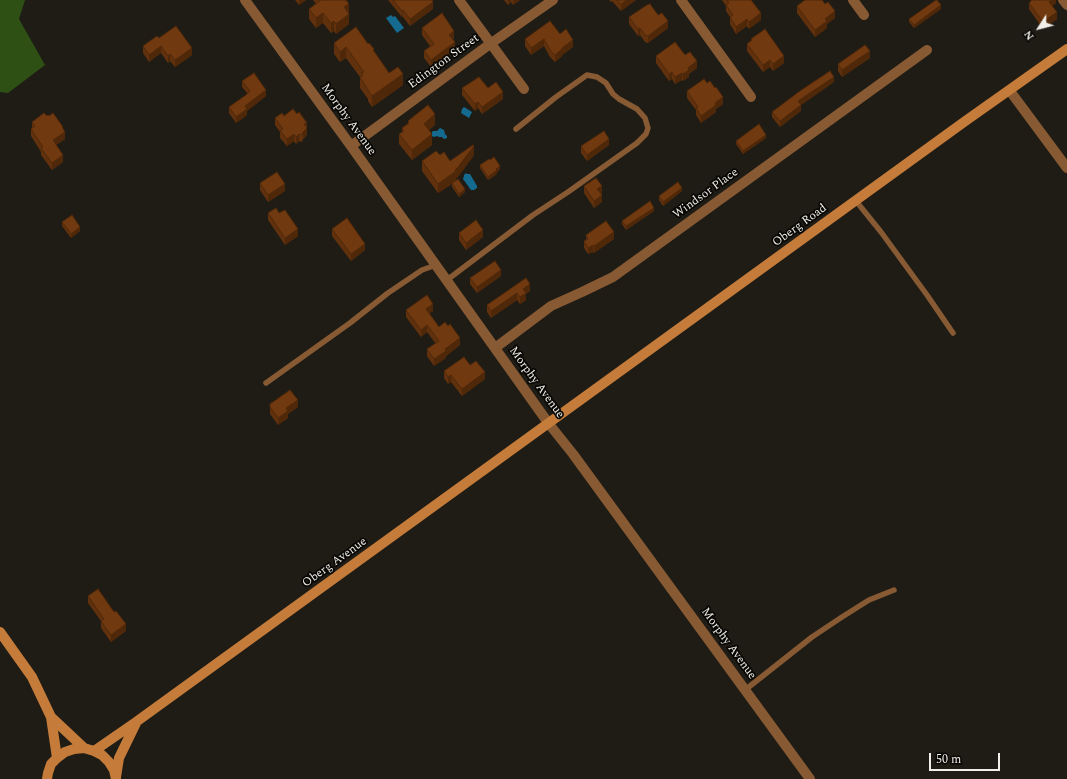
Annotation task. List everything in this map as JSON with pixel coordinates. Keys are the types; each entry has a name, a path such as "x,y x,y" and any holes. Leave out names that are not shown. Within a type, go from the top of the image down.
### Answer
{"street":[{"name":"Morphy Avenue","path":"245,0 549,424 573,454 810,779"},
{"path":"459,0 524,89"},
{"name":"Edington Street","path":"351,146 490,44 553,0"},
{"path":"681,0 751,97"},
{"path":"853,0 864,15"},
{"path":"1063,0 1067,5"},
{"name":"Oberg Road","path":"549,424 964,122 1010,91 1067,49"},
{"name":"Windsor Place","path":"495,348 551,306 613,277 927,50"},
{"path":"1010,91 1067,168"},
{"name":"Oberg Avenue","path":"89,749 136,722 549,424"},
{"path":"0,632 32,677 51,717 57,758"},
{"path":"51,717 89,749 102,755 114,770 116,779"},
{"name":"Oberg Avenue","path":"116,779 119,758 136,722"},
{"path":"47,779 51,764 65,752 74,749 89,749"}],"lane":[{"path":"447,280 533,215 637,143 646,134 648,128 645,118 637,109 613,94 606,83 597,77 587,75 556,96 516,129"},
{"path":"856,201 953,333"},
{"path":"266,383 350,323 394,289 422,270 436,265"},
{"path":"745,690 812,638 842,617 869,600 894,590"}],"green space":[{"path":"0,0 25,0 19,19 45,65 8,93 0,92"}],"water":[{"path":"391,15 393,17 395,16 404,28 397,33 386,18"},
{"path":"464,107 472,112 469,118 461,113"},
{"path":"440,128 444,130 447,138 444,139 442,137 432,136 433,131 437,131"},
{"path":"466,173 470,174 477,186 474,190 471,190 463,179"}],"building":[{"path":"321,0 346,0 349,4 344,7 349,14 336,24 334,21 331,23 323,13 316,18 309,9"},
{"path":"393,0 432,0 433,2 410,19"},
{"path":"617,0 627,0 621,4"},
{"path":"727,0 751,0 761,13 749,22 747,19 736,27 730,17 733,15 726,5 729,3"},
{"path":"805,0 822,0 825,4 828,2 835,11 825,19 827,21 815,30 797,6"},
{"path":"936,0 941,5 914,25 909,19"},
{"path":"1032,0 1051,0 1049,2 1057,12 1043,22 1029,3"},
{"path":"650,4 658,15 662,13 668,21 648,36 645,35 640,28 638,29 629,17"},
{"path":"442,13 454,31 449,35 455,42 431,60 424,51 434,44 422,28"},
{"path":"550,21 560,34 566,29 573,40 555,55 550,50 544,39 531,48 525,39"},
{"path":"176,26 192,48 175,60 170,54 168,56 161,46 149,55 143,46 157,36 159,38"},
{"path":"356,27 368,44 369,43 374,49 373,50 389,73 398,67 403,74 372,96 360,77 363,75 361,73 364,72 346,47 340,52 334,43"},
{"path":"765,29 784,56 773,64 770,60 763,65 747,44 752,40 751,39"},
{"path":"675,42 685,55 690,52 697,61 688,68 689,70 675,77 672,72 669,74 656,56"},
{"path":"865,45 870,51 842,70 838,64"},
{"path":"830,71 834,77 798,101 801,105 780,121 772,112 800,91"},
{"path":"254,73 266,90 245,106 247,109 236,117 229,107 250,91 242,81"},
{"path":"479,77 488,88 496,82 503,92 482,107 478,102 475,104 462,88"},
{"path":"704,79 707,83 710,81 723,97 715,103 716,105 701,116 696,108 698,107 687,91"},
{"path":"428,105 435,114 424,124 432,134 412,150 399,134 404,131 402,128 409,123 408,121"},
{"path":"293,109 297,114 299,112 307,123 304,124 307,128 302,135 299,134 296,137 294,134 287,139 280,131 283,129 275,118 282,113 284,116"},
{"path":"44,113 49,116 53,113 65,132 53,140 63,155 52,163 41,148 43,147 31,129 35,126 32,122"},
{"path":"759,124 766,135 743,151 736,141"},
{"path":"604,131 609,139 587,155 581,146"},
{"path":"473,145 474,146 455,170 456,171 438,184 422,161 436,151 440,155 444,152 450,161"},
{"path":"494,157 500,166 488,177 480,165"},
{"path":"277,172 285,184 268,195 260,183"},
{"path":"596,178 602,186 597,189 602,195 594,201 584,186"},
{"path":"458,179 465,189 459,194 452,183"},
{"path":"678,182 682,188 663,202 659,196"},
{"path":"650,201 654,208 626,226 622,221"},
{"path":"276,208 279,213 285,210 298,229 285,238 268,213"},
{"path":"72,215 80,227 71,234 62,222"},
{"path":"347,218 365,244 351,254 332,229"},
{"path":"476,220 483,230 466,243 459,233"},
{"path":"606,221 614,232 594,246 593,245 588,248 584,241 588,239 586,235"},
{"path":"495,261 501,270 477,287 470,278"},
{"path":"526,278 530,284 523,289 526,293 520,297 517,293 491,311 487,305"},
{"path":"427,295 433,304 426,309 439,327 445,322 448,326 450,324 460,338 445,349 446,351 434,359 427,349 439,341 427,325 421,330 406,310"},
{"path":"464,357 470,365 476,361 485,372 462,389 451,375 448,377 444,371"},
{"path":"290,390 298,400 286,408 288,411 278,418 270,407 270,404"},
{"path":"98,589 114,612 116,611 126,624 111,635 101,621 104,619 88,596"}]}
